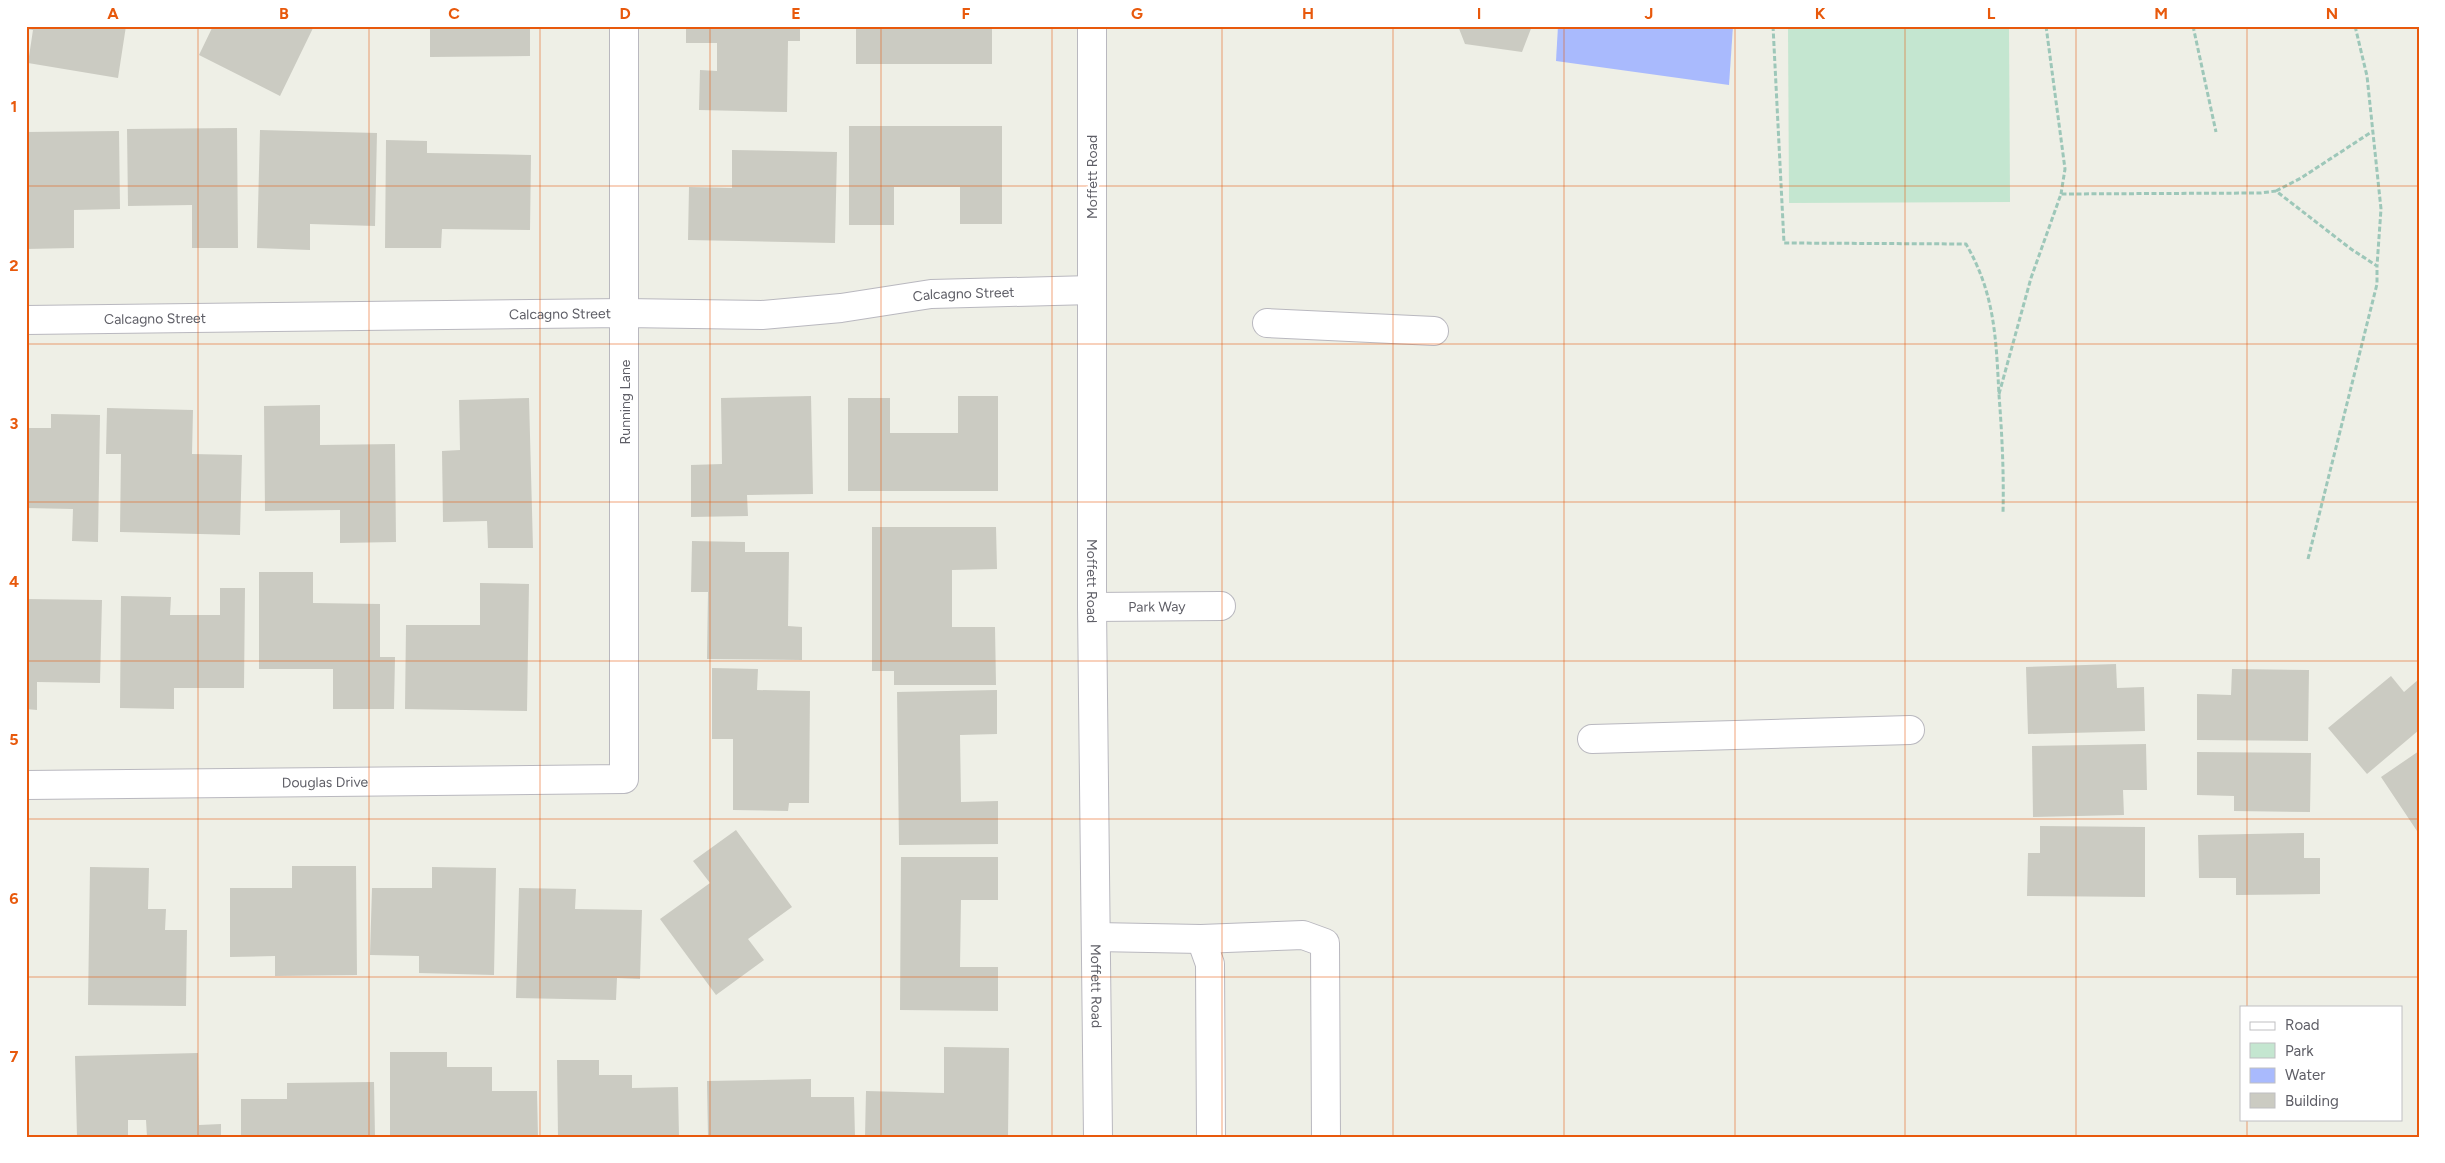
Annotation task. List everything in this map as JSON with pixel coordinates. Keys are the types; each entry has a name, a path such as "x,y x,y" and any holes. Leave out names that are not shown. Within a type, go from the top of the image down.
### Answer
{"street":[{"name":"Running Lane","path":"624,26 624,779"},
{"name":"Moffett Road","path":"1092,26 1092,607 1098,1137"},
{"name":"Calcagno Street","path":"26,320 625,312 762,314 840,308 930,294 1092,290"},
{"path":"1267,323 1434,331"},
{"name":"Park Way","path":"1092,607 1221,606"},
{"path":"1592,739 1910,730"},
{"name":"Douglas Drive","path":"26,785 624,779"},
{"path":"1096,937 1201,939 1303,935 1325,943 1326,1137"},
{"path":"1201,939 1210,964 1211,1137"}],"path":[{"path":"1773,26 1784,243 1966,244 1983,280 1995,323 2004,469 2003,513"},
{"path":"1999,394 2030,278 2062,194 2065,169 2046,26"},
{"path":"2193,26 2216,132"},
{"path":"2308,559 2377,284 2381,210 2367,76 2355,26"},
{"path":"2062,194 2261,193 2276,191 2301,178 2372,131"},
{"path":"2276,191 2351,249 2377,266"}],"green space":[{"path":"1788,26 2009,26 2010,202 1789,203"}],"water":[{"path":"1558,26 1733,26 1729,85 1556,61"}],"building":[{"path":"26,26 126,26 118,78 28,63 33,30 26,29"},
{"path":"213,26 314,26 280,96 199,55"},
{"path":"430,26 530,26 530,56 430,57"},
{"path":"686,26 800,26 800,41 788,41 787,112 699,110 700,70 717,71 717,43 686,43"},
{"path":"856,26 992,26 992,64 856,64"},
{"path":"1458,26 1532,26 1522,52 1465,44"},
{"path":"849,126 1002,126 1002,224 960,224 960,187 894,187 894,225 849,225"},
{"path":"237,128 238,248 192,248 192,205 128,206 127,129"},
{"path":"260,130 377,133 375,226 310,224 310,250 257,248"},
{"path":"119,131 120,209 74,210 74,248 26,249 26,132"},
{"path":"386,140 427,141 427,153 531,155 530,230 442,229 441,248 385,248"},
{"path":"732,150 837,152 835,243 688,240 689,187 732,188"},
{"path":"811,396 813,494 747,495 748,516 691,517 691,465 722,464 721,398"},
{"path":"958,396 998,396 998,491 848,491 848,398 890,398 890,433 958,433"},
{"path":"529,398 533,548 488,548 487,521 443,522 442,451 460,450 459,400"},
{"path":"320,405 320,445 395,444 396,542 340,543 340,510 265,511 264,406"},
{"path":"107,408 193,410 192,454 242,455 240,535 120,532 121,454 106,454"},
{"path":"51,414 100,415 98,542 72,541 73,509 26,508 26,428 51,428"},
{"path":"872,527 996,527 997,569 952,570 952,627 995,627 996,685 894,685 894,671 872,671"},
{"path":"692,541 745,542 745,552 789,552 788,626 802,627 802,660 707,659 708,592 691,592"},
{"path":"259,572 313,572 313,603 380,604 380,657 395,657 394,709 333,709 333,669 259,669"},
{"path":"480,583 529,584 527,711 405,709 406,625 480,625"},
{"path":"220,588 245,588 244,688 174,688 174,709 120,708 121,596 171,597 170,615 220,615"},
{"path":"26,599 102,600 100,683 37,682 37,710 26,709"},
{"path":"2116,664 2117,688 2144,687 2145,731 2028,734 2026,667"},
{"path":"712,668 758,669 757,690 810,691 809,803 789,803 788,811 733,810 733,739 712,739"},
{"path":"2232,669 2309,670 2308,741 2197,740 2197,694 2231,695"},
{"path":"2391,676 2404,692 2419,679 2419,730 2367,774 2328,728"},
{"path":"997,690 997,734 960,735 961,802 998,801 998,844 899,845 897,692"},
{"path":"2146,744 2147,790 2123,790 2124,815 2033,817 2032,746"},
{"path":"2419,751 2419,834 2381,777"},
{"path":"2197,752 2311,753 2310,812 2234,811 2234,796 2197,795"},
{"path":"2040,826 2145,827 2145,897 2027,896 2028,853 2040,853"},
{"path":"736,830 792,907 748,939 764,960 716,995 660,919 710,883 693,861"},
{"path":"2304,833 2304,858 2320,858 2320,894 2236,895 2236,878 2199,878 2198,835"},
{"path":"901,857 998,857 998,900 961,900 960,967 998,967 998,1011 900,1010"},
{"path":"292,866 356,866 357,975 275,976 275,956 230,957 230,888 292,888"},
{"path":"90,867 149,868 148,909 166,909 165,930 187,930 186,1006 88,1005"},
{"path":"432,867 496,868 494,975 419,973 419,956 370,955 372,888 432,888"},
{"path":"519,888 576,889 575,909 642,910 640,979 617,978 616,1000 516,998"},
{"path":"944,1047 1009,1048 1008,1137 865,1137 866,1091 944,1093"},
{"path":"390,1052 447,1052 447,1067 492,1067 492,1091 537,1091 538,1137 390,1137"},
{"path":"198,1053 199,1125 221,1124 221,1137 147,1137 146,1120 128,1120 128,1137 77,1137 75,1056"},
{"path":"557,1060 599,1060 599,1075 632,1075 632,1088 678,1087 679,1137 558,1137"},
{"path":"811,1079 811,1097 854,1097 855,1137 708,1137 707,1081"},
{"path":"374,1082 375,1137 241,1137 241,1099 287,1099 287,1083"}]}
